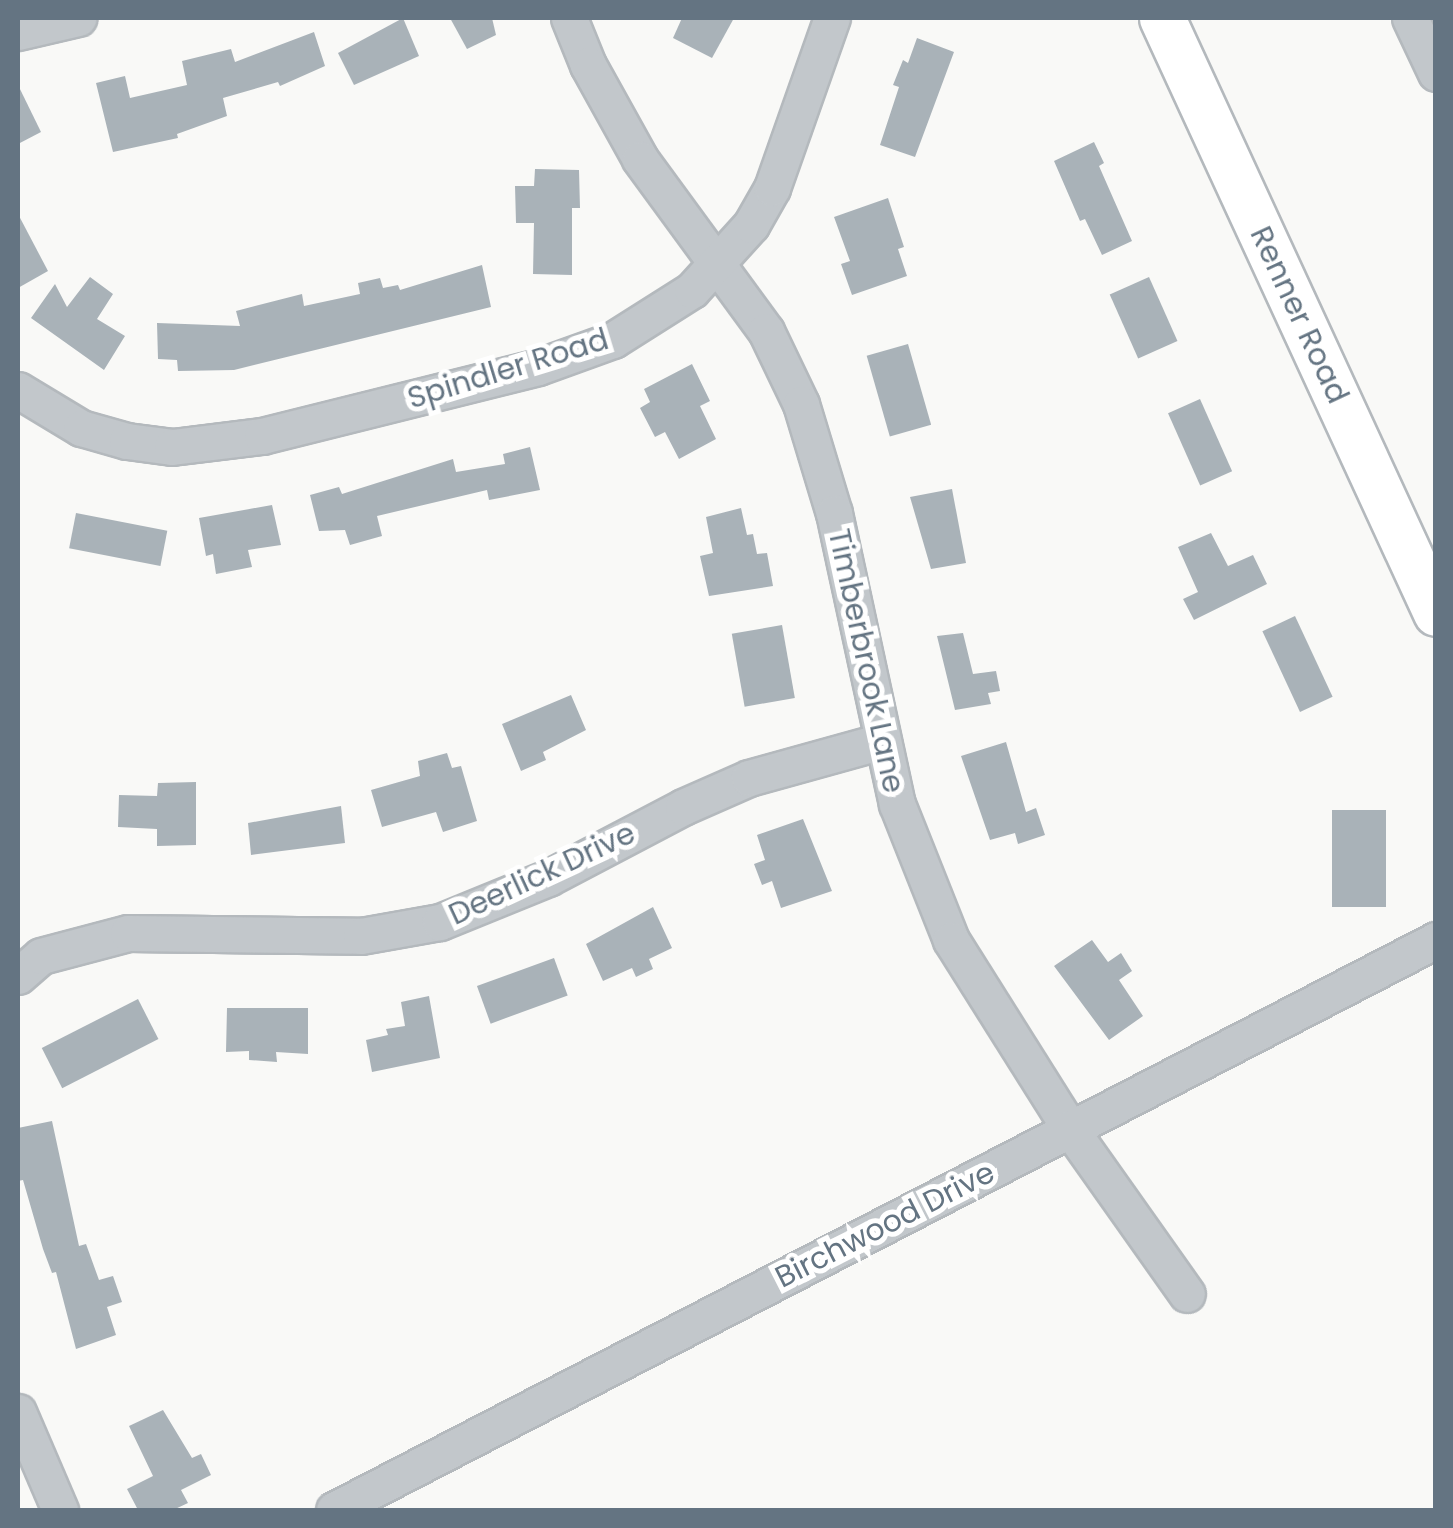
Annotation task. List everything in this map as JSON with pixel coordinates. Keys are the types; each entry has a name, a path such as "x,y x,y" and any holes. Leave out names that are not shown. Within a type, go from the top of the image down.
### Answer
{"main road":[{"name":"Renner Road","path":"1162,18 1435,609"}],"street":[{"path":"18,32 78,18"},
{"name":"Timberbrook Lane","path":"569,18 588,65 640,159 766,330 800,404 834,513 897,804 951,940 1070,1129 1187,1294"},
{"name":"Spindler Road","path":"18,390 64,420 127,441 172,447 262,436 580,354 647,321 692,290 751,224 772,188 832,18"},
{"path":"1410,18 1436,74"},
{"name":"Deerlick Drive","path":"18,976 41,956 128,932 361,936 440,922 548,878 683,807 750,778 882,741"},
{"name":"Birchwood Drive","path":"334,1510 1436,940"},
{"path":"18,1412 60,1510"}],"building":[{"path":"403,18 419,56 354,85 338,53"},
{"path":"450,18 492,18 496,35 467,49"},
{"path":"682,18 734,18 712,58 673,38"},
{"path":"314,32 325,66 280,86 278,82 223,98 227,116 177,134 178,138 113,152 96,83 125,76 130,98 187,85 182,61 231,49 235,62"},
{"path":"917,38 954,52 915,157 880,145 899,87 893,85 903,60 908,63"},
{"path":"18,85 41,132 18,144"},
{"path":"1094,142 1104,163 1099,166 1132,241 1102,255 1085,219 1080,221 1054,161"},
{"path":"535,169 579,170 580,208 572,208 572,275 533,274 534,223 516,223 515,186 534,186"},
{"path":"888,198 904,247 898,249 907,276 852,295 841,264 850,261 834,217"},
{"path":"18,214 48,271 18,288"},
{"path":"482,265 491,307 234,370 178,371 177,360 158,359 157,323 240,326 236,311 302,294 304,306 360,294 358,283 380,278 383,288 398,285 400,290"},
{"path":"90,277 113,294 97,319 125,336 104,370 31,318 55,284 67,307"},
{"path":"1149,277 1177,341 1138,358 1110,294"},
{"path":"908,344 931,425 890,437 867,356"},
{"path":"692,364 710,401 700,406 716,439 679,459 665,432 655,437 640,408 650,402 644,389"},
{"path":"1200,399 1232,471 1200,485 1168,413"},
{"path":"530,447 540,490 489,500 487,490 377,516 382,536 350,545 345,530 319,531 310,495 339,487 342,494 453,459 456,472 505,464 503,454"},
{"path":"952,489 966,563 931,569 910,497"},
{"path":"272,505 281,545 248,550 252,567 216,574 213,554 206,556 199,518"},
{"path":"741,508 747,535 753,534 757,554 767,553 773,586 709,596 700,556 713,553 706,517"},
{"path":"76,513 167,531 160,566 69,548"},
{"path":"1211,533 1228,566 1253,555 1267,584 1194,620 1183,599 1198,592 1178,547"},
{"path":"1295,616 1333,697 1300,712 1262,631"},
{"path":"782,625 795,698 745,707 732,634"},
{"path":"963,633 973,674 996,671 1000,691 988,693 991,704 955,710 937,636"},
{"path":"571,695 586,730 543,752 546,760 521,771 502,724"},
{"path":"1006,742 1026,812 1036,808 1045,835 1018,844 1015,833 990,840 961,756"},
{"path":"447,753 452,768 461,766 477,821 443,832 436,812 382,827 371,790 420,776 418,761"},
{"path":"196,782 196,845 157,846 157,829 118,827 119,795 157,796 158,783"},
{"path":"341,806 345,843 251,855 248,823"},
{"path":"1332,810 1386,810 1386,907 1332,907"},
{"path":"803,819 832,891 781,908 772,881 762,885 754,864 765,860 757,835"},
{"path":"653,907 672,948 649,959 653,969 636,977 632,968 603,981 586,944"},
{"path":"1092,940 1108,962 1121,953 1132,971 1119,980 1143,1016 1109,1040 1054,966"},
{"path":"554,958 568,996 491,1024 477,986"},
{"path":"429,996 440,1058 372,1072 366,1040 388,1035 386,1029 405,1026 401,1002"},
{"path":"138,999 158,1039 62,1088 42,1048"},
{"path":"227,1008 308,1008 308,1054 276,1052 277,1062 249,1060 249,1051 226,1052"},
{"path":"52,1121 79,1246 86,1244 99,1280 113,1276 122,1302 107,1307 116,1335 76,1349 56,1272 52,1273 43,1249 23,1180 18,1181 18,1128"},
{"path":"163,1410 192,1458 201,1454 211,1475 181,1490 188,1503 173,1510 138,1510 127,1489 153,1476 129,1426"}]}
